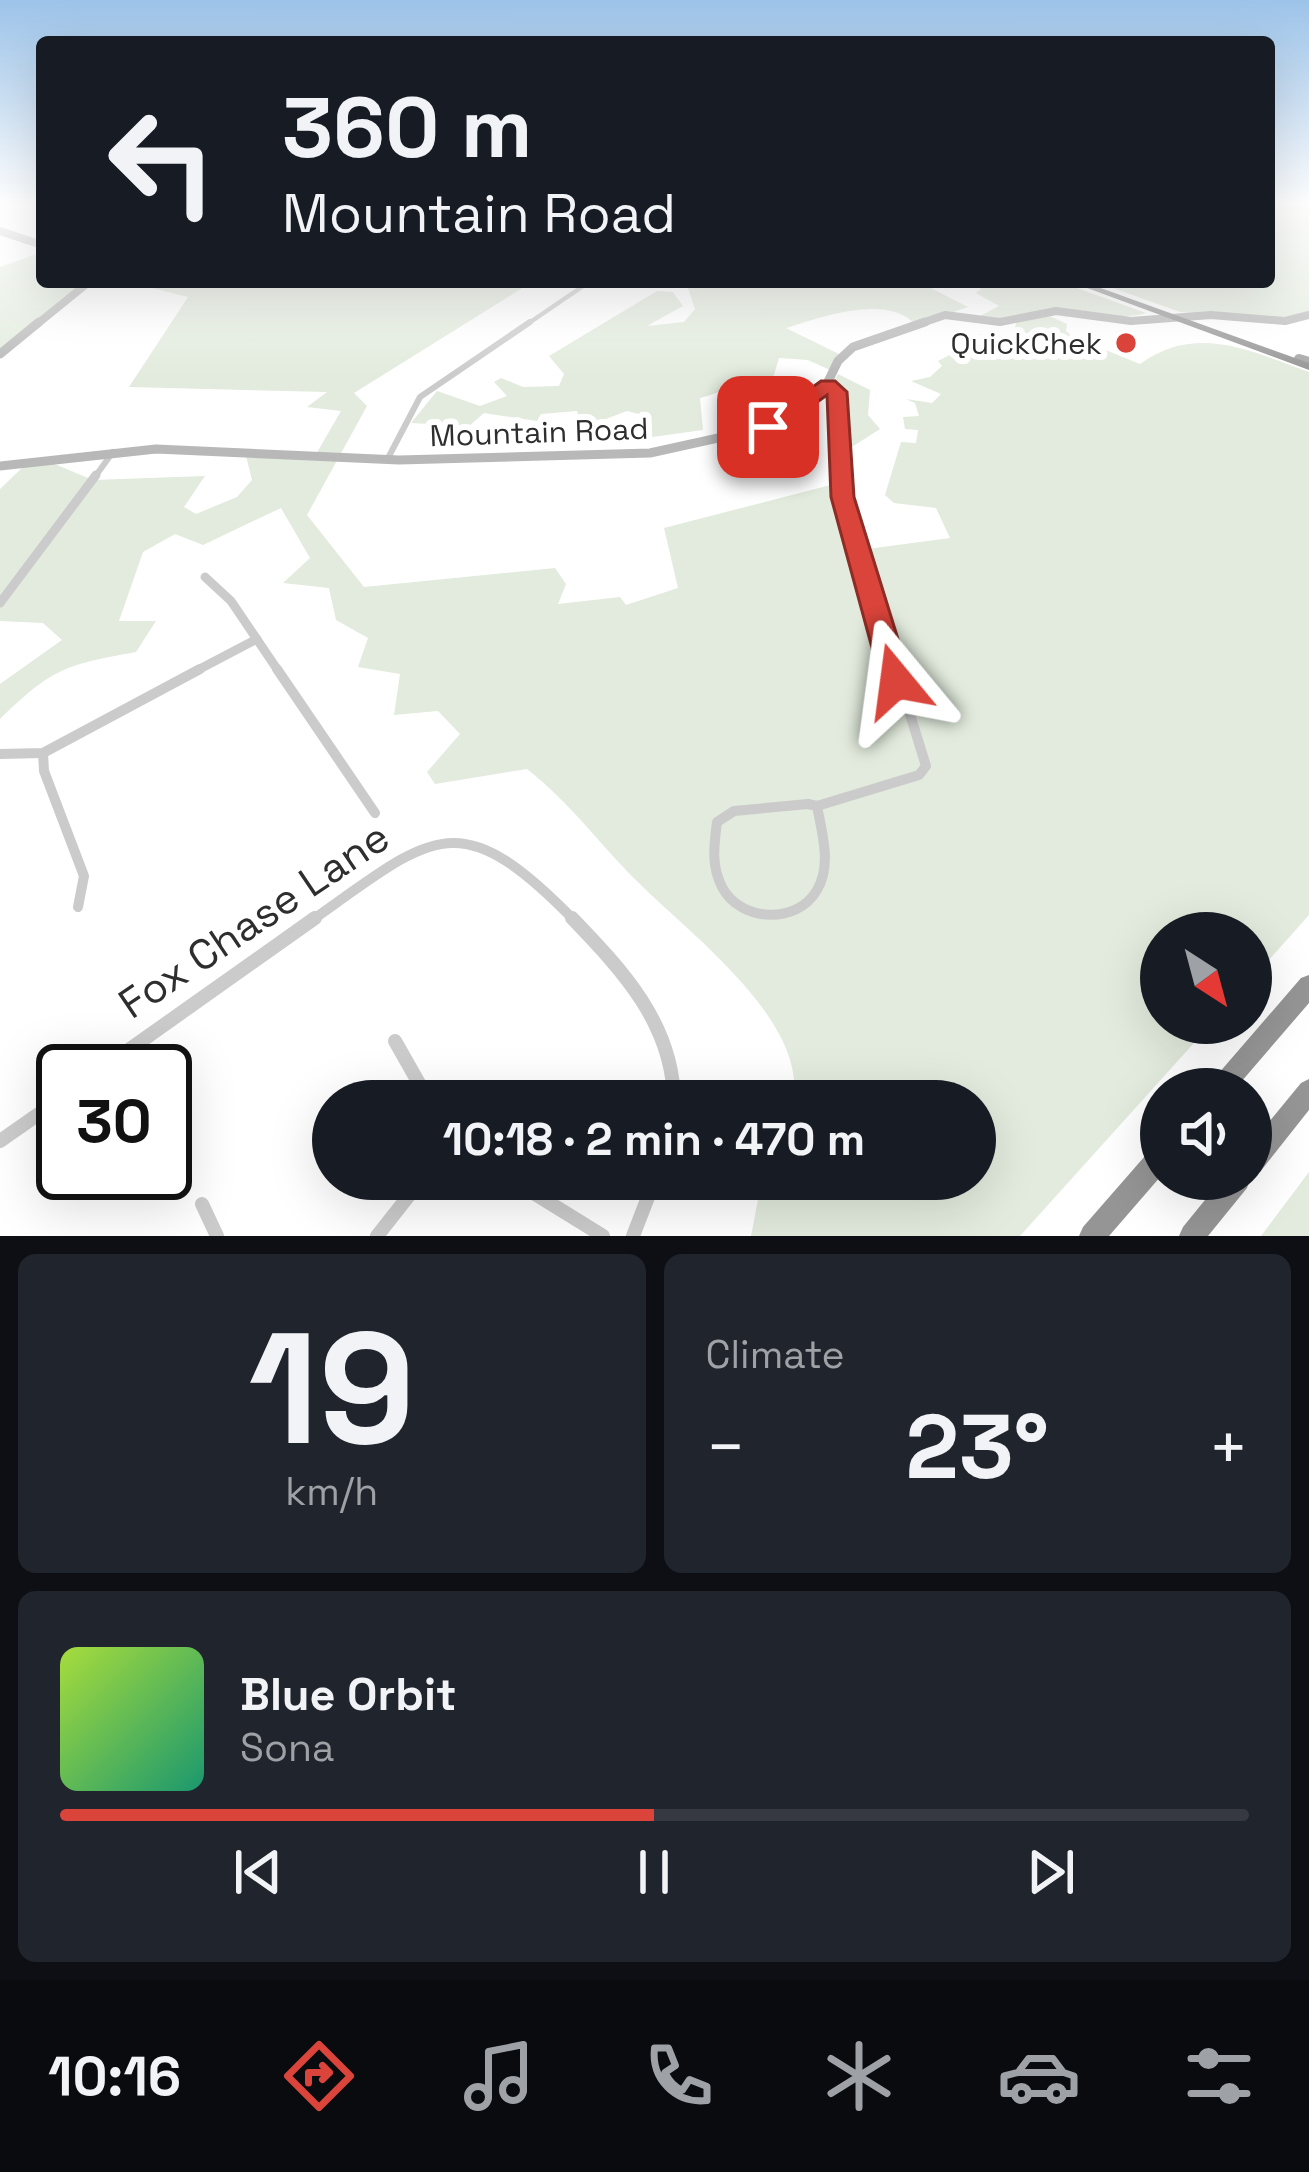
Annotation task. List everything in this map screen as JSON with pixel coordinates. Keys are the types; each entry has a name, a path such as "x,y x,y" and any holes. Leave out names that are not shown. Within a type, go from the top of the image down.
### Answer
{"highway":[{"path":"1093,288 1306,362"},
{"path":"1145,321 1154,316 1149,308"},
{"path":"1238,1068 1309,986"},
{"path":"1272,1137 1309,1091"},
{"path":"1092,1236 1140,1181"},
{"path":"1192,1236 1221,1200"}],"street":[{"path":"0,354 82,288"},
{"path":"388,460 420,397 580,288"},
{"name":"Mountain Road","path":"0,466 184,449 388,460 597,458 672,449 760,430 828,386 838,361 853,346 944,315 1000,322 1060,311 1145,321 1285,321 1309,315"},
{"path":"818,806 823,861 819,886 810,902 795,914 775,919 738,905 715,871 713,833 728,812 818,806 919,775 926,766 842,497 838,395 828,386"},
{"path":"0,603 113,452"},
{"path":"205,578 221,587 375,814"},
{"path":"0,754 44,753 257,639"},
{"path":"44,753 44,770 83,875 78,907"},
{"name":"Fox Chase Lane","path":"137,1044 387,867 431,846 469,842 498,850 524,868 645,1002 667,1047 671,1080"},
{"path":"395,1041 418,1080"},
{"path":"0,1141 36,1115"},
{"path":"377,1236 405,1200"},
{"path":"545,1200 603,1236"},
{"path":"633,1236 647,1200"},
{"path":"202,1204 217,1236"}],"shaded area":[{"path":"36,262 36,288 77,288 0,350 0,267"},
{"path":"1275,262 1309,262 1309,312 1273,319 1180,312 1113,288 1275,288"},
{"path":"152,288 522,288 354,393 367,406 307,515 364,587 555,568 566,584 558,604 620,597 626,605 678,588 664,528 842,482 860,550 950,538 936,508 894,503 885,495 901,442 916,443 918,430 905,429 903,417 919,416 915,403 906,399 932,403 941,394 911,381 930,377 942,366 938,361 957,351 966,339 955,334 990,334 988,357 1006,360 1017,320 980,316 999,306 976,293 979,288 1077,288 1146,313 1043,313 1067,324 1066,331 1074,337 1140,364 1182,345 1203,343 1245,349 1309,372 1309,915 1272,956 1272,912 1140,912 1140,1044 1193,1044 1171,1068 1140,1068 1140,1103 1020,1236 751,1236 758,1200 996,1200 996,1080 793,1080 783,1042 742,983 527,769 435,784 427,772 460,734 438,711 394,715 400,674 358,667 368,638 336,620 329,588 283,583 310,558 281,508 203,545 175,534 143,552 119,621 156,621 136,652 61,671 0,719 0,684 62,640 43,623 0,621 0,489 23,467 52,463 93,480 205,476 184,507 196,514 237,497 252,480 245,452 315,456 341,411 307,407 327,392 129,387 188,297"},
{"path":"688,288 931,288 968,307 916,325 903,315 871,309 786,328 839,354 830,370 808,360 779,358 773,378 700,398 703,430 645,438 639,414 627,411 582,428 577,411 541,414 537,421 484,413 469,426 411,423 437,391 480,406 507,396 494,382 501,378 523,387 559,386 564,374 549,356 657,291 673,292 683,306 647,326 684,322 695,309"},
{"path":"838,374 870,390 868,415 880,429 844,452 843,397 834,381"},
{"path":"1309,1172 1309,1236 1261,1236"}],"place":[{"name":"QuickChek","path":"1126,343"}],"route":[{"path":"768,427 828,386 837,392 842,497 896,681"}]}
